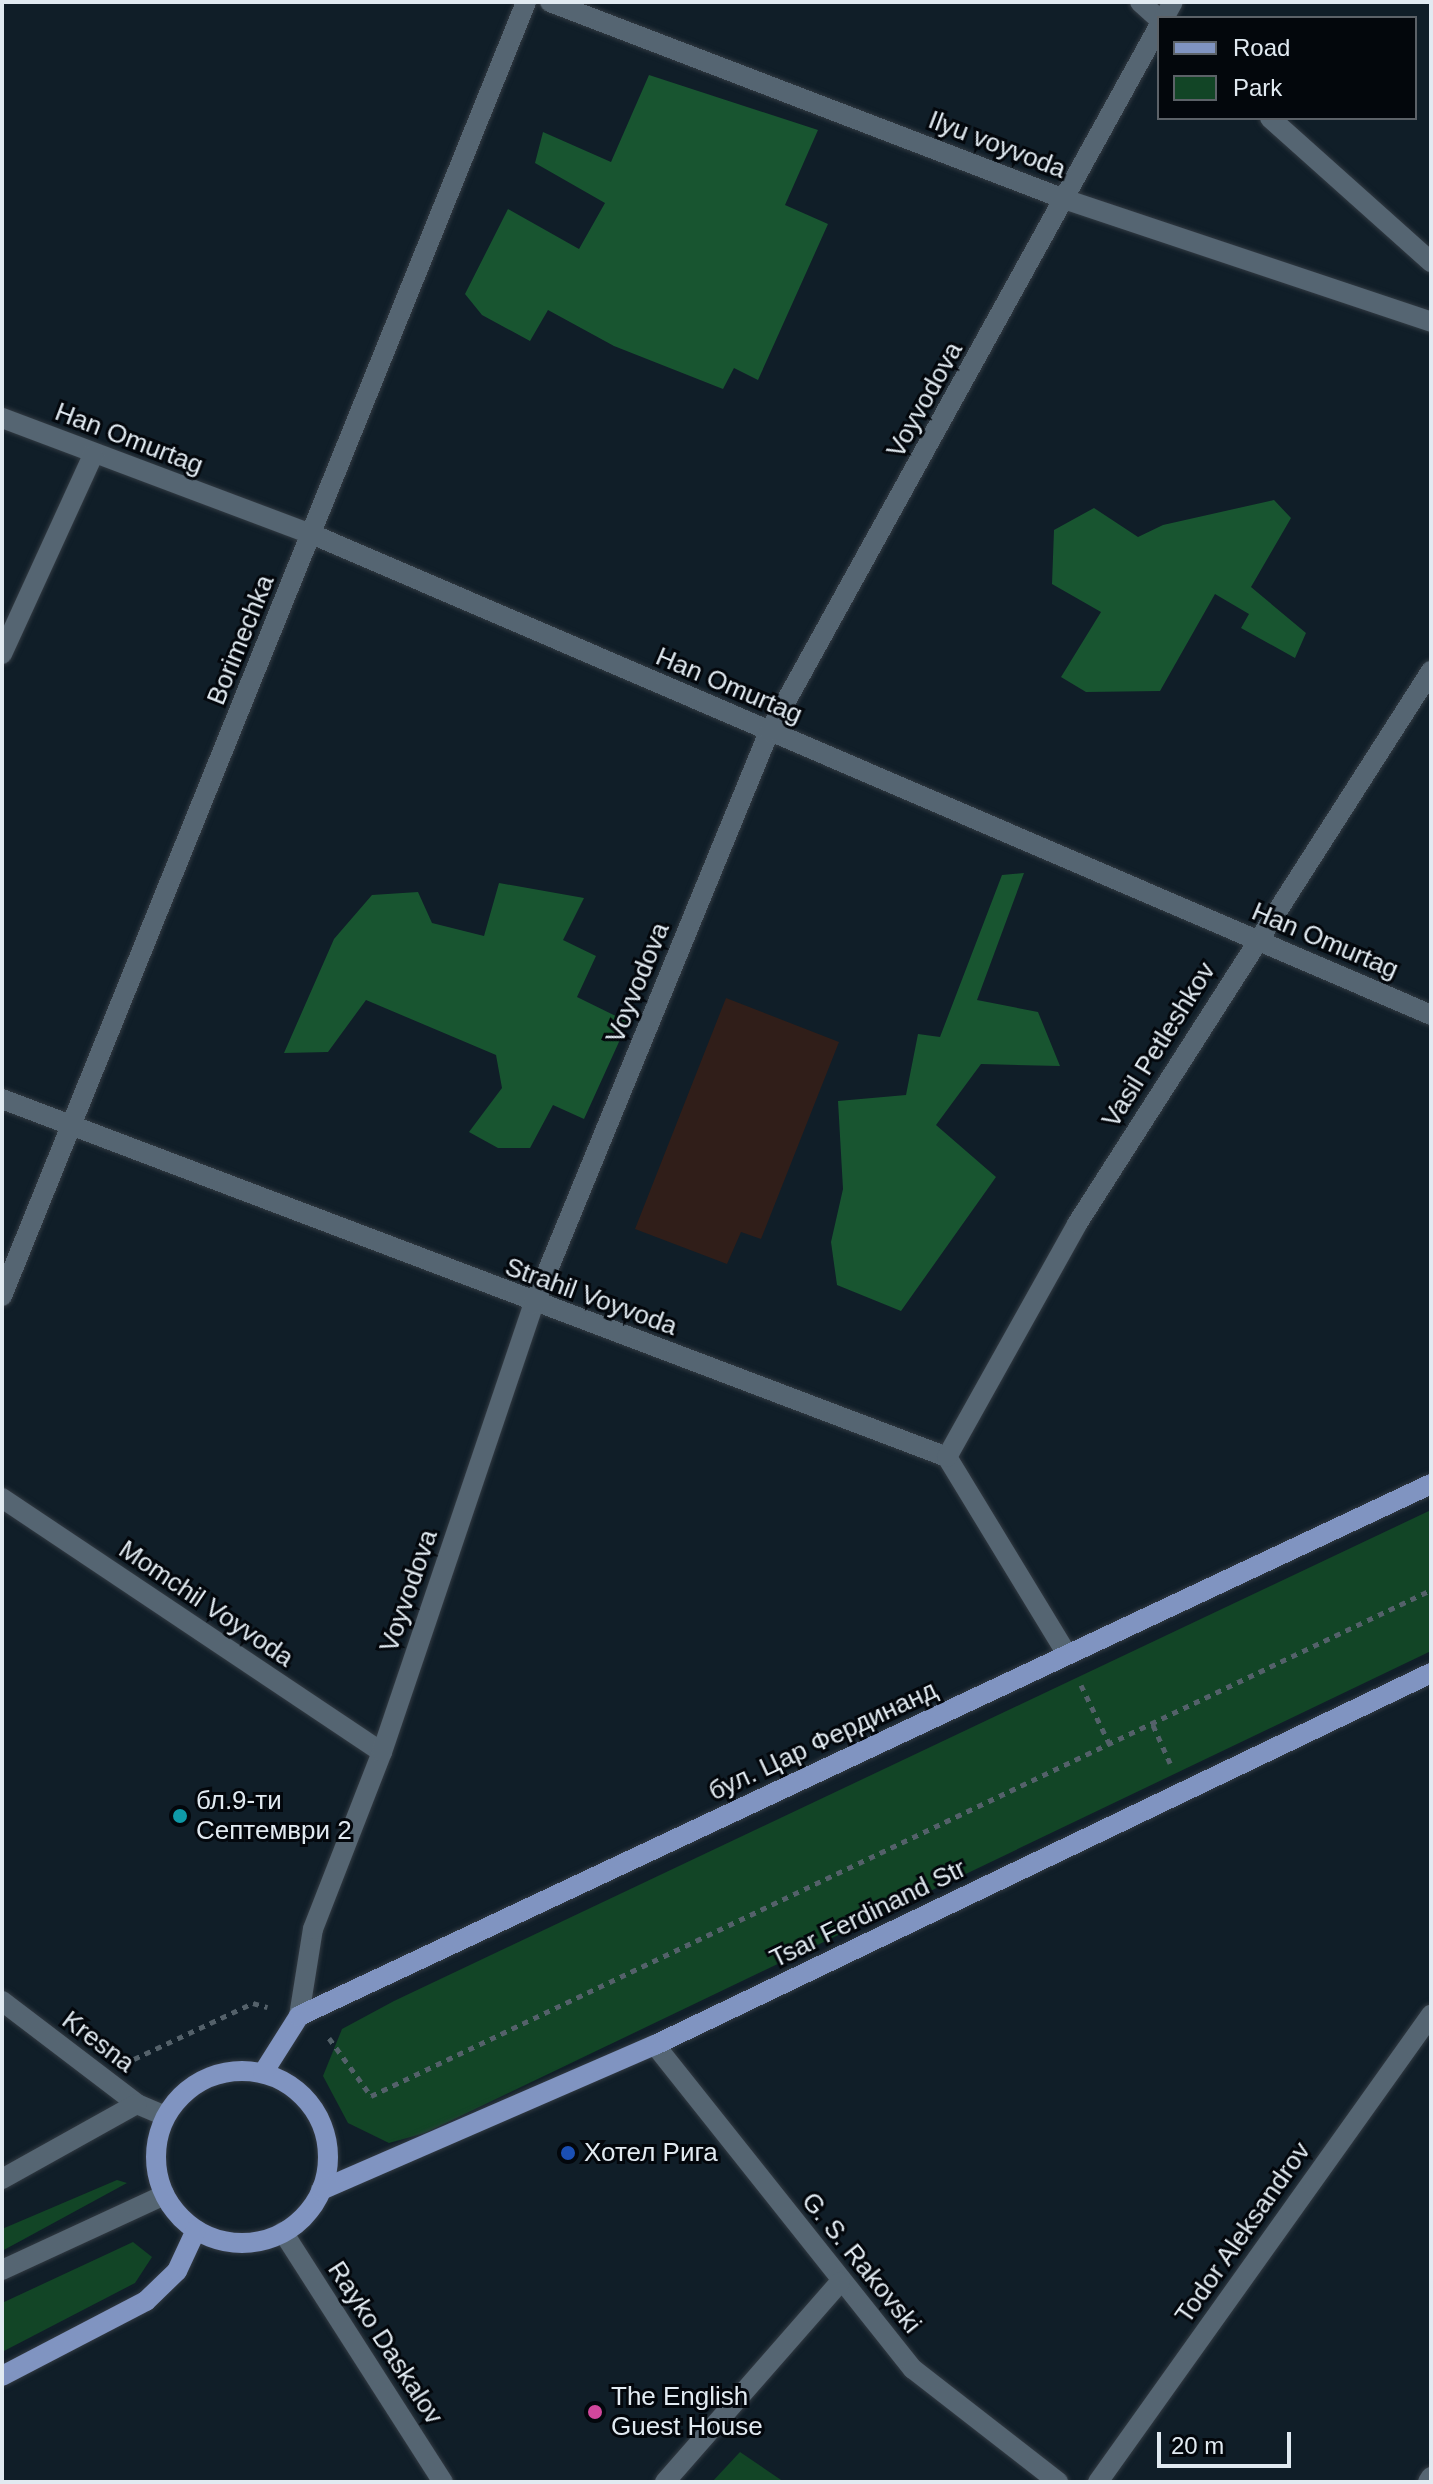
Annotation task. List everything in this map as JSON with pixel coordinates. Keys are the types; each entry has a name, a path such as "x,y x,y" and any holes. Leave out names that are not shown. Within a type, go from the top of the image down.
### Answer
{"main road":[{"name":"бул. Цар Фердинанд","path":"299,2016 1431,1484"},
{"name":"Tsar Ferdinand Str","path":"321,2190 655,2045 1431,1673"},
{"path":"263,2073 299,2016"},
{"path":"263,2073 312,2106 324,2132 321,2190 283,2232 239,2243 196,2230 164,2195 156,2142 165,2116 207,2078 263,2073"},
{"path":"2,2376 146,2301 177,2271 196,2230"}],"street":[{"name":"Borimechka","path":"2,1296 314,535 526,2"},
{"name":"Ilyu voyvoda","path":"550,2 1067,200 1431,322"},
{"path":"1140,2 1158,16"},
{"name":"Voyvodova","path":"299,2016 313,1929 382,1752 534,1304 769,732 1067,200 1157,30"},
{"path":"1272,120 1431,262"},
{"name":"Han Omurtag","path":"2,418 93,455 314,535 1431,1015"},
{"path":"2,654 93,455"},
{"name":"Vasil Petleshkov","path":"947,1457 1077,1224 1431,671"},
{"name":"Strahil Voyvoda","path":"2,1099 534,1304 947,1457"},
{"path":"947,1457 1067,1654"},
{"name":"Momchil Voyvoda","path":"2,1498 382,1752"},
{"name":"Kresna","path":"2,2001 137,2104 165,2116"},
{"name":"Todor Aleksandrov","path":"1098,2482 1431,2015"},
{"name":"G. S. Rakovski","path":"655,2045 840,2282 913,2369 1058,2482"},
{"path":"2,2179 137,2104"},
{"path":"2,2270 164,2195"},
{"name":"Rayko Daskalov","path":"283,2232 443,2482"},
{"path":"665,2482 840,2282"}],"path":[{"path":"371,2096 1431,1590"},
{"path":"1067,1654 1110,1745"},
{"path":"1153,1725 1174,1771"}],"shaded area":[{"path":"726,998 839,1042 761,1239 741,1232 727,1264 635,1229"}],"green space":[{"path":"649,75 818,130 785,205 828,224 758,380 734,368 723,389 614,346 548,310 530,341 482,315 465,294 508,209 579,249 605,203 535,163 543,132 611,162"},
{"path":"1274,500 1291,518 1251,587 1306,633 1295,658 1241,628 1249,614 1215,594 1160,691 1086,692 1061,677 1101,612 1052,584 1054,530 1094,508 1138,537 1163,525"},
{"path":"1024,873 977,1000 1038,1012 1060,1066 981,1064 936,1125 996,1177 901,1311 837,1285 831,1242 843,1189 838,1101 906,1095 918,1034 940,1037 1002,875"},
{"path":"499,883 584,898 563,940 596,956 577,997 628,1022 584,1119 553,1105 530,1148 498,1148 469,1132 502,1088 496,1055 366,1000 328,1052 284,1053 334,939 372,895 418,892 432,923 484,936"},
{"path":"1431,1510 1431,1651 425,2133 389,2143 348,2123 323,2076 342,2029 394,2001"},
{"path":"117,2180 127,2183 2,2251 2,2229"},
{"path":"133,2242 152,2257 135,2283 2,2352 2,2303"},
{"path":"740,2452 784,2482 712,2482"}],"place":[{"name":"бл.9-ти Септември 2","path":"180,1816"},
{"name":"Хотел Рига","path":"568,2153"},
{"name":"The English Guest House","path":"595,2412"}]}
